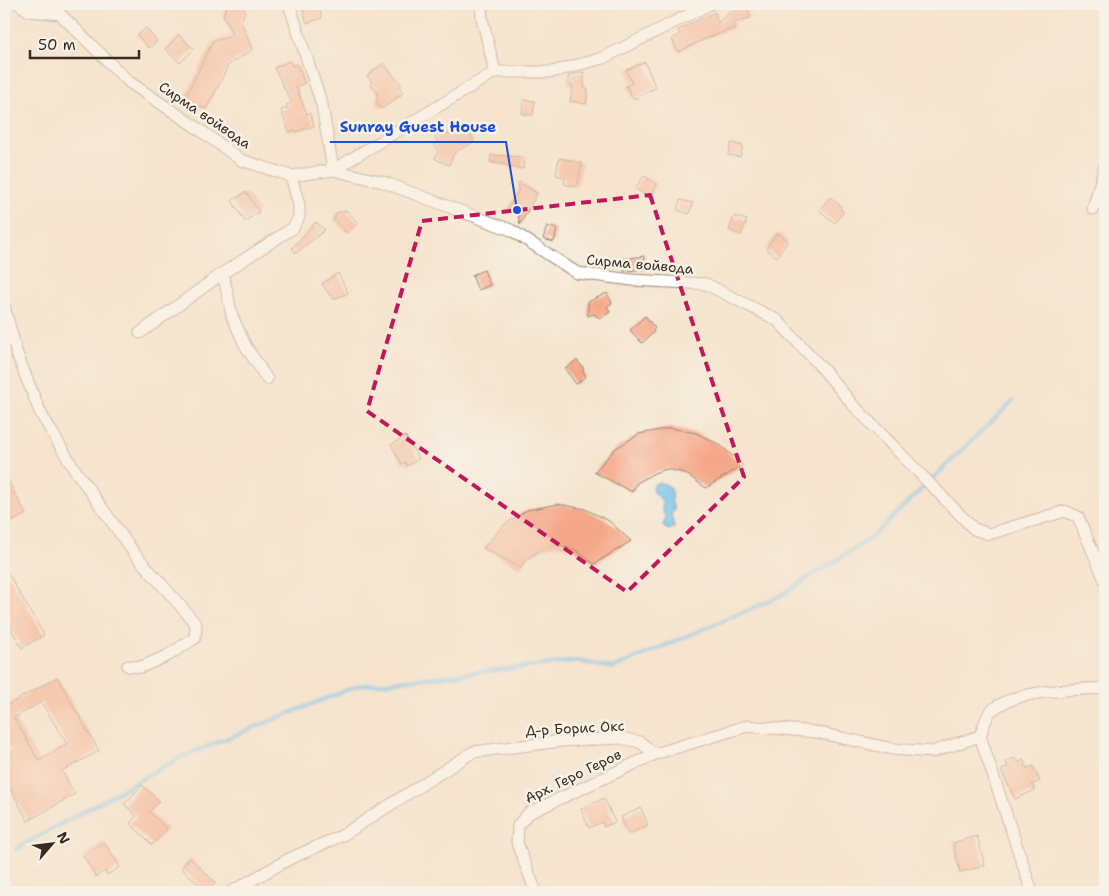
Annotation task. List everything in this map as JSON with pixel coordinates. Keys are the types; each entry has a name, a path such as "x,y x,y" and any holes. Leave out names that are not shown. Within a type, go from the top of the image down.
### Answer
{"street":[{"name":"Сирма войвода","path":"19,4 29,11 60,14 129,82 241,160 291,176 333,170 383,182 511,230 577,274 632,280 706,284 777,320 824,369 853,405 974,529 989,534 1065,511 1078,517 1105,580"},
{"path":"289,4 322,105 333,170 494,72 552,72 603,58 710,4"},
{"path":"481,4 482,18 494,72"},
{"path":"1093,209 1105,166"},
{"path":"140,334 223,273 292,228 299,217 291,176"},
{"path":"223,273 232,316 245,345 267,379"},
{"path":"4,306 17,354 38,406 73,468 134,553 196,625 195,638 166,656 141,667 128,666"},
{"path":"1032,892 980,736 990,712 1014,698 1105,688"},
{"path":"654,754 747,726 816,732 893,750 932,752 980,736"},
{"name":"Д-р Борис Окс","path":"231,892 289,859 343,835 473,752 517,746 621,738 640,742 654,754"},
{"name":"Арх. Геро Геров","path":"536,892 517,843 518,825 529,813 654,754"}],"highlighted area":[{"path":"650,195 744,477 627,592 367,411 422,221"}],"water":[{"path":"656,483 667,485 671,491 674,511 671,514 674,527 670,530 663,525 666,518 662,510 663,502 653,492 652,488"}],"building":[{"path":"228,4 242,4 245,11 241,21 252,50 228,65 206,109 184,100 213,41 233,36 223,14"},
{"path":"301,4 318,4 322,18 307,23"},
{"path":"746,4 750,18 734,22 734,28 678,52 672,39 680,34 678,30 715,12 718,23 736,7"},
{"path":"146,28 157,41 149,48 137,35"},
{"path":"179,35 194,49 180,63 165,49"},
{"path":"289,61 292,66 296,64 302,74 305,83 296,87 307,114 310,113 314,126 296,132 295,130 289,132 281,110 288,108 286,105 292,103 274,68"},
{"path":"645,62 656,88 641,94 638,99 632,97 626,86 632,83 626,70"},
{"path":"383,63 401,84 400,89 403,93 382,109 376,102 378,94 370,84 372,82 367,76"},
{"path":"584,72 584,88 588,89 586,104 570,101 573,86 567,84 569,75"},
{"path":"524,100 535,101 533,115 522,114"},
{"path":"465,126 474,142 454,153 449,165 435,159 438,151 433,146 437,141 433,134 443,128 447,135"},
{"path":"731,143 743,146 740,157 728,155"},
{"path":"491,155 524,157 523,169 490,162"},
{"path":"559,158 582,163 577,187 564,184 565,177 556,175"},
{"path":"644,176 657,184 649,198 635,188"},
{"path":"519,182 537,193 520,225 518,213 507,210 518,191"},
{"path":"246,192 259,212 245,221 232,201"},
{"path":"830,197 842,207 840,209 844,212 835,223 819,210"},
{"path":"680,200 693,203 689,214 677,210"},
{"path":"346,210 358,223 347,233 334,220 337,212"},
{"path":"734,216 747,220 741,235 729,230"},
{"path":"316,222 325,230 296,253 292,248"},
{"path":"547,226 557,229 554,242 543,239"},
{"path":"776,234 779,234 788,241 777,257 766,249"},
{"path":"644,256 646,269 624,271 624,259"},
{"path":"484,270 490,285 478,290 472,275"},
{"path":"338,273 348,293 333,299 322,284"},
{"path":"607,293 612,303 607,306 610,312 600,318 594,314 588,316 588,302"},
{"path":"645,316 655,328 654,332 642,343 630,330"},
{"path":"577,360 584,369 582,370 586,376 576,384 565,369"},
{"path":"670,428 696,433 720,445 743,465 706,488 685,473 667,469 654,473 637,483 632,492 594,472 615,449 639,434"},
{"path":"405,436 419,459 407,466 405,462 402,464 391,445"},
{"path":"4,473 26,514 4,526"},
{"path":"558,504 585,509 609,521 631,541 594,564 574,549 555,545 542,549 525,560 521,568 483,548 504,525 527,510"},
{"path":"4,567 44,635 22,648 4,617"},
{"path":"57,677 99,751 62,771 75,794 28,821 4,777 4,755 11,751 4,738 4,702 6,706","holes":["41,702 67,744 39,761 14,718"]},
{"path":"1015,758 1020,763 1023,759 1027,769 1033,766 1040,781 1032,784 1035,790 1015,799 1001,770 1008,767 1006,762"},
{"path":"142,785 159,801 149,812 167,829 152,845 130,823 137,816 124,804"},
{"path":"604,798 615,822 604,827 602,822 589,828 581,809"},
{"path":"641,808 648,825 629,834 621,817"},
{"path":"977,836 985,866 960,872 953,843"},
{"path":"104,842 120,867 107,875 105,871 96,877 83,856"},
{"path":"190,858 216,883 207,892 181,868"}],"waterway":[{"path":"16,849 181,757 357,686 577,661 613,668 778,597 871,538 1013,401"}],"place":[{"name":"Sunray Guest House","path":"517,210"}]}
